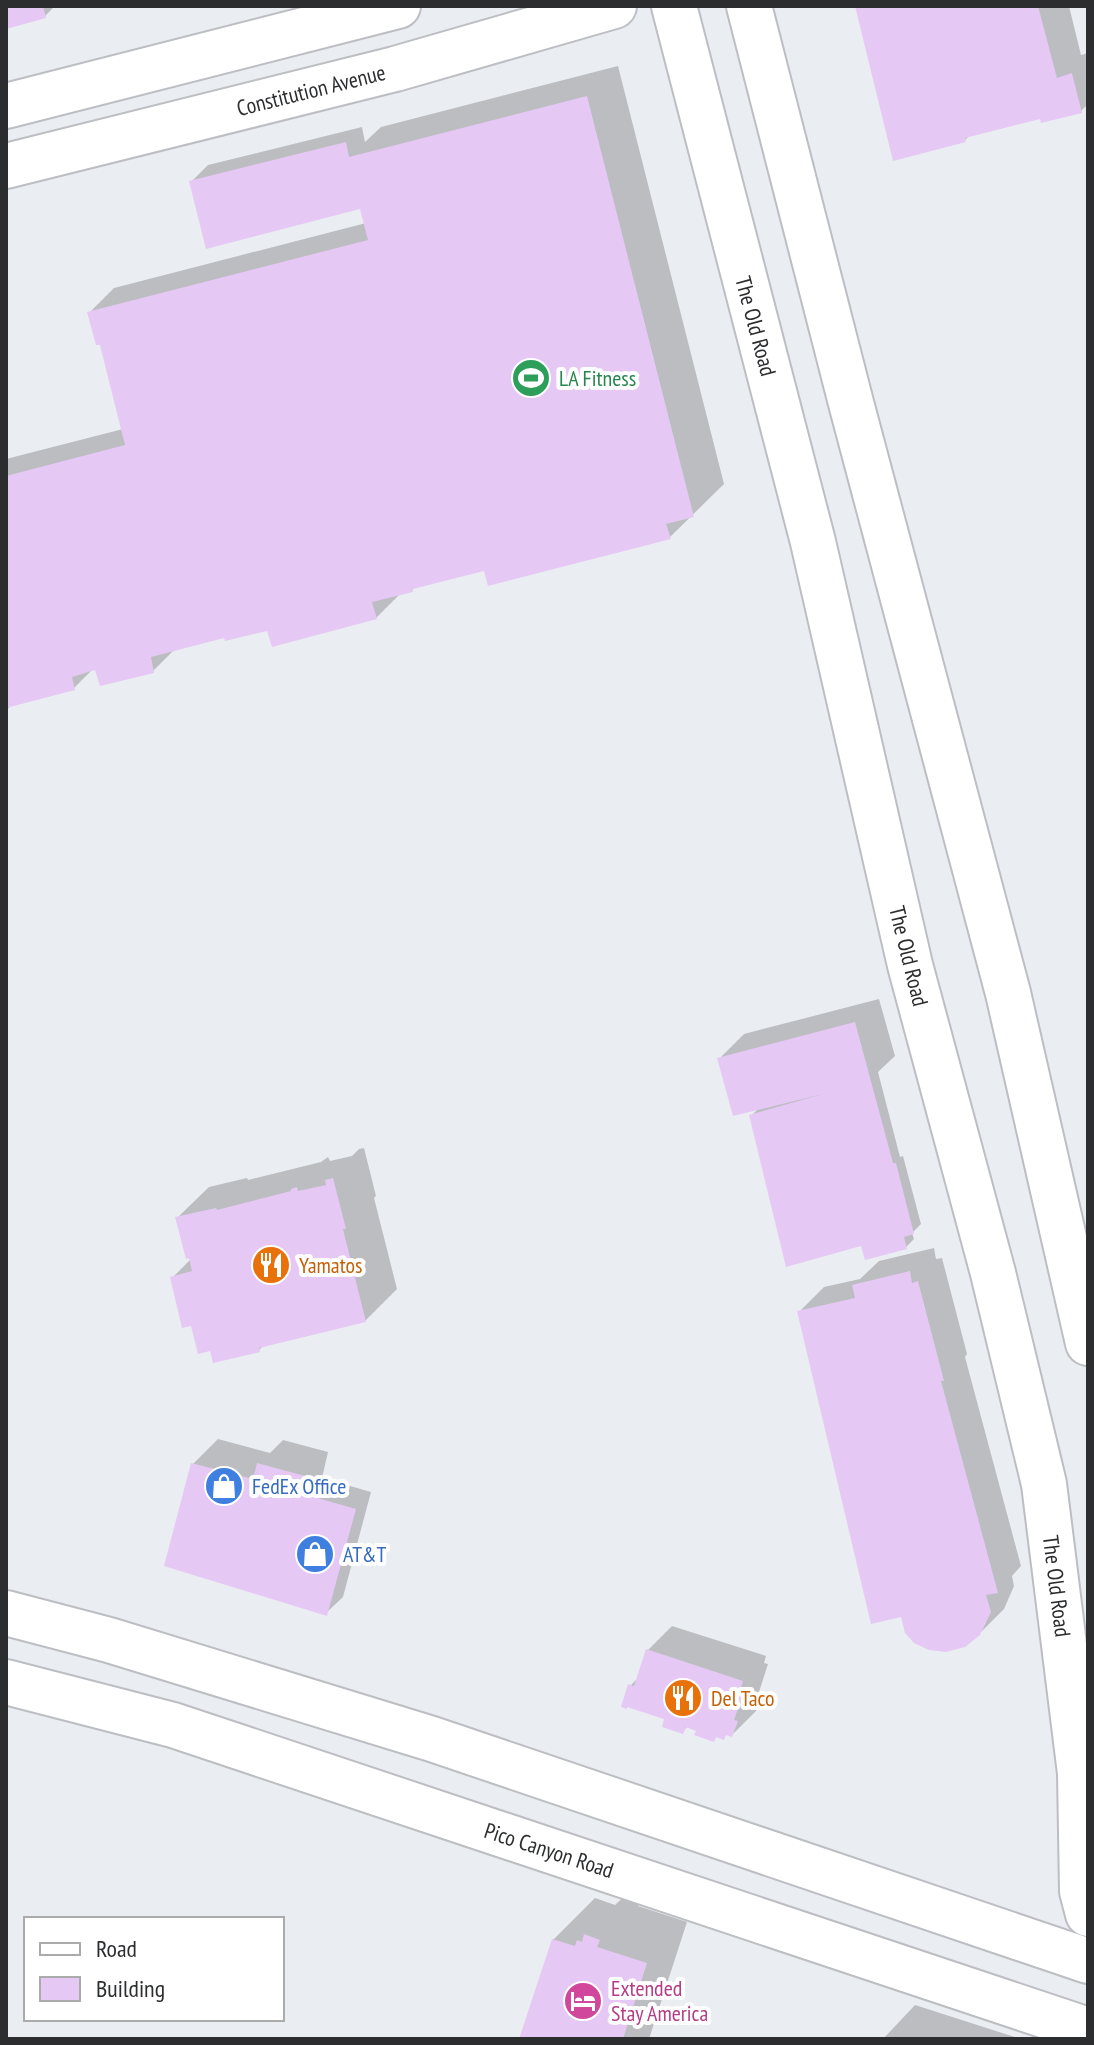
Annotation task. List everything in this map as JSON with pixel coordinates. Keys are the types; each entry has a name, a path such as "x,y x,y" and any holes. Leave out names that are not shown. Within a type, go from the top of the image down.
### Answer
{"main road":[{"path":"6,106 398,6"},
{"name":"Constitution Avenue","path":"6,166 395,69 614,6"},
{"name":"The Old Road","path":"674,6 813,542 910,965 993,1273 1044,1484 1080,1773 1082,1891 1088,1914"},
{"path":"749,6 1008,993 1088,1343"},
{"path":"6,1613 109,1640 432,1739 1088,1961"},
{"name":"Pico Canyon Road","path":"6,1682 173,1725 1088,2030"}],"building":[{"path":"6,6 43,6 46,18 6,29"},
{"path":"855,6 1038,6 1057,78 1072,73 1082,113 1041,123 1040,119 965,138 966,142 893,161"},
{"path":"587,96 694,517 666,524 671,539 488,586 484,571 456,578 372,602 377,619 272,647 267,631 225,641 224,638 151,657 154,673 100,686 95,670 72,677 75,690 6,708 6,476 125,445 100,345 96,345 87,312 368,240 360,209 206,249 189,181 346,142 349,157"},
{"path":"855,1022 914,1234 904,1237 907,1249 865,1260 861,1246 786,1267 749,1115 823,1094 733,1116 717,1058"},
{"name":"Yamatos","path":"333,1178 366,1322 259,1348 260,1352 213,1363 210,1351 198,1354 191,1326 182,1328 170,1277 192,1271 175,1217 217,1210 297,1187 298,1191 326,1185 325,1180"},
{"path":"910,1271 912,1283 918,1281 944,1381 941,1381 998,1593 986,1595 991,1612 980,1635 965,1647 946,1652 929,1650 914,1643 905,1633 901,1617 871,1624 797,1311 855,1298 852,1285"},
{"path":"191,1463 253,1479 257,1463 305,1476 300,1493 356,1509 327,1616 164,1566"},
{"name":"Del Taco","path":"646,1649 743,1681 741,1688 745,1689 734,1720 738,1721 732,1737 726,1735 724,1740 716,1737 714,1742 694,1735 696,1731 686,1727 683,1734 662,1727 664,1719 621,1707 628,1684 634,1686"},
{"name":"Extended Stay America","path":"584,1934 600,1940 597,1947 647,1963 623,2039 519,2039 552,1939 575,1946 577,1940 582,1942"}],"place":[{"name":"LA Fitness","path":"531,378"},
{"name":"Yamatos","path":"271,1265"},
{"name":"FedEx Office","path":"224,1486"},
{"name":"AT&T","path":"315,1554"},
{"name":"Del Taco","path":"683,1698"},
{"name":"Extended Stay America","path":"583,2001"}]}
